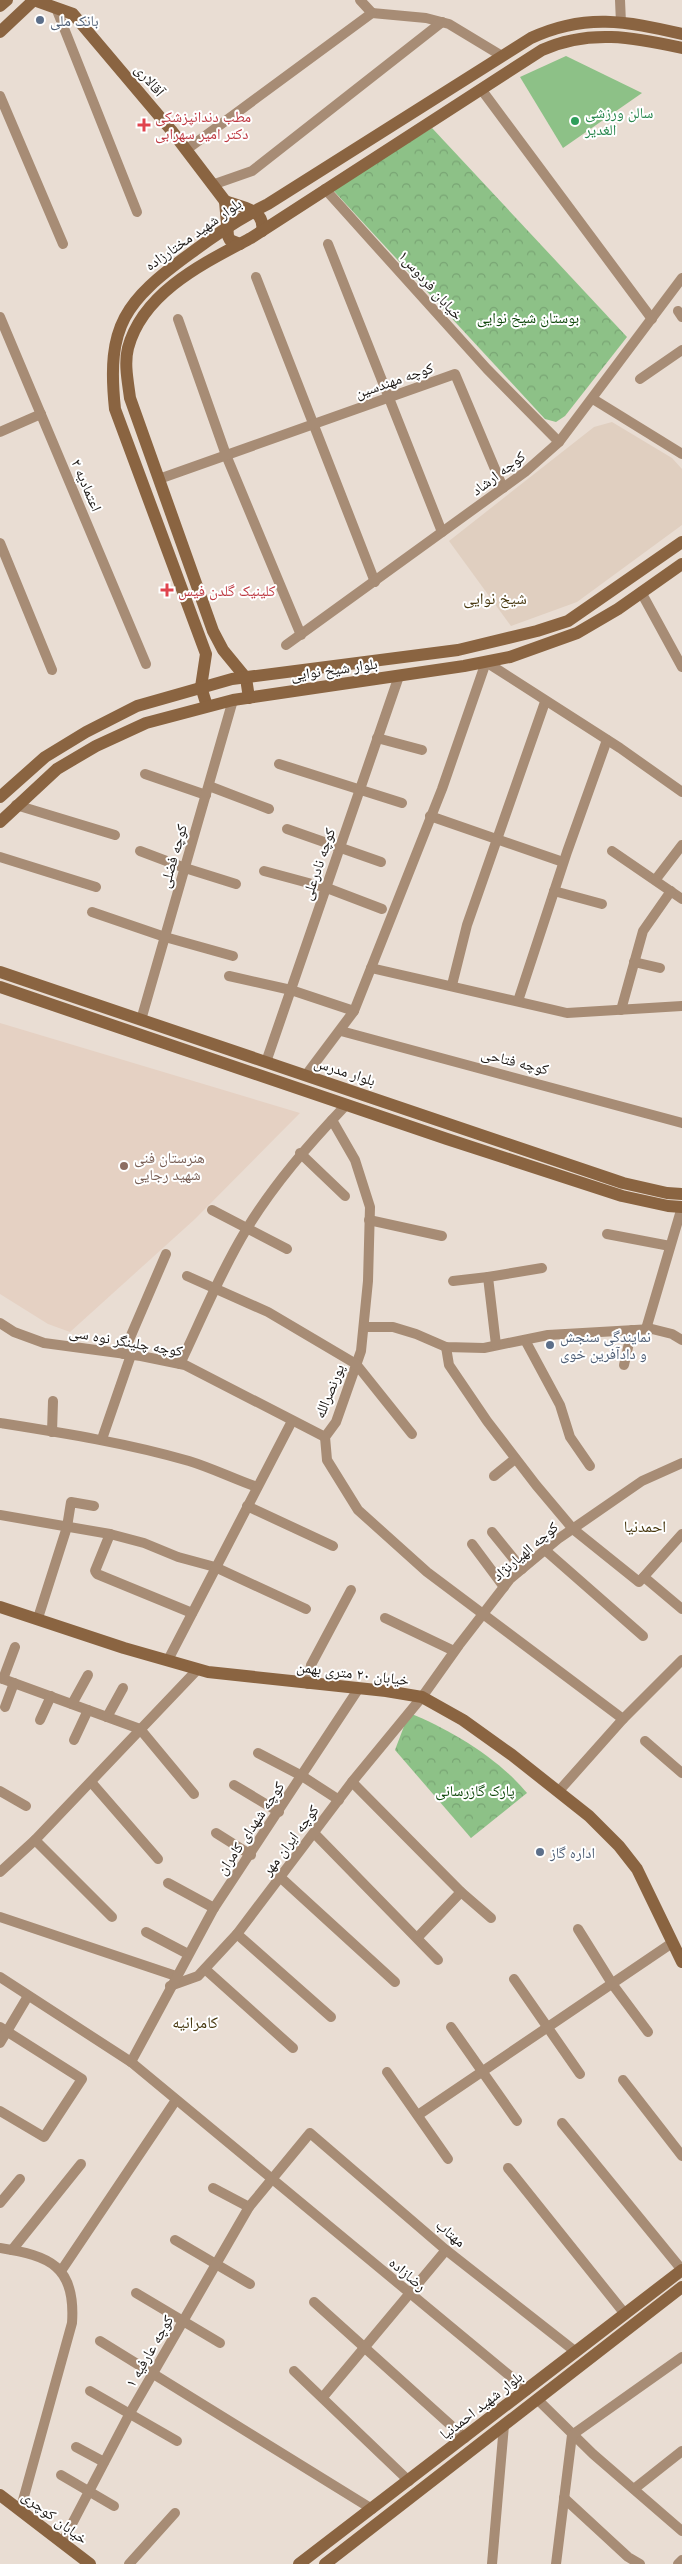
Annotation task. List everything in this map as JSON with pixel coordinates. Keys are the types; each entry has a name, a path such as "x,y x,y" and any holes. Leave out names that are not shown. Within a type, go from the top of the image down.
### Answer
{"main road":[{"path":"0,6 7,0"},
{"path":"0,32 34,0 73,14"},
{"path":"68,0 73,14"},
{"name":"آقالاری","path":"73,14 186,150 225,202"},
{"name":"بلوار شهید مختارزاده","path":"207,706 201,687 206,654 116,409 112,382 113,353 120,328 133,303 146,288 227,226 268,204 531,38 554,28 575,22 621,23 682,34"},
{"name":"بلوار شهید مختارزاده","path":"246,678 223,650 214,631 130,398 127,374 128,349 146,310 163,293 210,260 240,244 542,50 560,42 583,38 629,37 682,48"},
{"path":"240,244 230,240 225,202 253,211 262,218 262,230"},
{"name":"بلوار شیخ نوایی","path":"0,797 45,757 86,732 136,706 201,687 246,678 458,650 537,631 568,621 682,542"},
{"name":"بلوار شیخ نوایی","path":"0,822 16,805 57,769 96,746 146,723 233,700 486,662 536,649 577,633 682,564"},
{"path":"246,678 249,698"},
{"name":"بلوار مدرس","path":"0,972 623,1183 666,1193 681,1191"},
{"name":"بلوار مدرس","path":"0,988 622,1196 668,1206 682,1207"},
{"name":"خیابان ۲۰ متری بهمن","path":"0,1607 198,1669 422,1697 463,1720 512,1755 589,1816 637,1869 679,1952"},
{"name":"بلوار شهید احمدنیا","path":"299,2564 682,2270"},
{"name":"بلوار شهید احمدنیا","path":"325,2564 682,2287"},
{"name":"خیابان کوچری","path":"0,2495 90,2564"}],"street":[{"path":"360,0 372,13"},
{"path":"620,0 621,23"},
{"path":"56,8 137,212"},
{"path":"186,150 372,13 426,18 449,24 502,56"},
{"path":"212,185 252,172 442,22"},
{"path":"481,89 652,319"},
{"path":"0,96 63,244"},
{"name":"خیابان فردوس۱","path":"325,188 487,369 559,442"},
{"path":"328,244 387,398 442,532"},
{"path":"256,277 375,582"},
{"name":"کوچه ارشاد","path":"286,645 301,636 503,488 559,442 682,278"},
{"name":"اعتمادیه ۲","path":"0,317 146,664"},
{"path":"178,319 226,455 301,636"},
{"path":"640,378 682,350"},
{"name":"کوچه مهندسین","path":"159,479 454,374 503,488"},
{"path":"593,399 682,454"},
{"path":"0,432 41,414"},
{"path":"0,543 52,670"},
{"path":"641,592 682,667"},
{"path":"306,1075 354,1011 442,789 486,662 545,702 607,740 682,792"},
{"name":"کوچه نادرعلی","path":"266,1062 399,676"},
{"name":"کوچه فضلی","path":"141,1020 233,700"},
{"path":"452,985 467,925 545,702"},
{"path":"377,738 422,750"},
{"path":"518,1001 563,862 607,740"},
{"path":"279,764 359,791 402,803"},
{"path":"145,774 269,809"},
{"path":"16,805 115,835"},
{"path":"430,816 563,862"},
{"path":"287,829 381,862"},
{"path":"656,879 682,845"},
{"path":"140,851 236,884"},
{"path":"612,851 656,879 682,899"},
{"path":"0,857 96,887"},
{"path":"264,870 327,888 382,909"},
{"path":"621,1010 642,931 671,890"},
{"path":"554,891 602,904"},
{"path":"92,912 165,937 233,956"},
{"path":"634,962 660,968"},
{"path":"371,968 452,985 567,1013 682,1006"},
{"path":"229,976 291,990 354,1011"},
{"name":"کوچه فتاحی","path":"341,1030 682,1122"},
{"path":"180,1364 246,1230 300,1153 346,1105"},
{"name":"پورنصرالله","path":"332,1120 354,1160 370,1207 365,1327 361,1351 336,1422 324,1437 327,1460 358,1510 427,1572 623,1719"},
{"path":"300,1153 345,1196"},
{"path":"646,1329 682,1207"},
{"path":"212,1210 246,1230 287,1249"},
{"path":"369,1220 442,1236"},
{"path":"607,1234 670,1246"},
{"path":"102,1439 127,1354 166,1254"},
{"path":"453,1281 542,1268"},
{"path":"188,1276 217,1287 292,1324 356,1364 412,1434"},
{"path":"488,1277 496,1345"},
{"name":"کوچه چلینگر نوه سی","path":"0,1323 14,1332 44,1343 127,1354 180,1364 324,1437"},
{"path":"365,1327 393,1327 416,1334 446,1347 484,1348 548,1335 646,1329 672,1334 682,1340"},
{"path":"624,1365 632,1330"},
{"path":"525,1340 560,1406 570,1437 590,1466"},
{"path":"446,1347 449,1365 515,1459 573,1529 639,1582 681,1536"},
{"path":"52,1432 54,1401"},
{"path":"168,1660 292,1421"},
{"path":"0,1423 102,1439 191,1462 257,1487"},
{"path":"494,1476 515,1459"},
{"name":"کوچه الهیارنژاد","path":"422,1697 454,1651 504,1587 522,1569 573,1529 642,1481 681,1463"},
{"path":"38,1618 67,1527 71,1502 94,1506"},
{"path":"247,1506 333,1546"},
{"path":"0,1515 110,1534 215,1567 306,1609"},
{"path":"492,1532 522,1569"},
{"path":"110,1534 95,1570 97,1574 192,1613"},
{"path":"472,1544 504,1587"},
{"path":"545,1550 643,1636"},
{"path":"644,1577 682,1609"},
{"path":"308,1684 312,1665 351,1590"},
{"path":"385,1618 454,1651"},
{"path":"15,1647 2,1678 140,1729 194,1794"},
{"path":"558,1792 623,1719 682,1660"},
{"path":"0,1872 35,1840 198,1669"},
{"path":"72,1704 88,1675"},
{"path":"5,1707 14,1683"},
{"path":"107,1717 123,1688"},
{"name":"کوچه شهدای کامران","path":"131,2062 170,1986 214,1908 359,1688"},
{"path":"40,1720 51,1696"},
{"name":"کوچه ایران مهر","path":"170,1986 198,1976 236,1934 352,1782 422,1697"},
{"path":"74,1740 88,1710"},
{"path":"645,1741 682,1774"},
{"path":"258,1753 302,1776 339,1800"},
{"path":"91,1782 158,1858"},
{"path":"352,1782 461,1892 491,1918"},
{"path":"234,1785 279,1812"},
{"path":"0,1791 26,1806"},
{"path":"216,1833 251,1854"},
{"path":"314,1833 418,1937 438,1960"},
{"path":"35,1840 112,1917"},
{"path":"280,1877 396,1982"},
{"path":"168,1883 214,1908"},
{"path":"418,1937 461,1892"},
{"path":"0,1916 176,1976"},
{"path":"578,1929 613,1984 648,2032"},
{"path":"146,1932 188,1954"},
{"path":"236,1934 331,2017"},
{"path":"418,2115 547,2026 613,1984 679,1952"},
{"path":"205,1969 293,2048"},
{"name":"رضازاده","path":"0,1977 131,2062 527,2390"},
{"path":"514,1978 580,2074"},
{"path":"0,2042 4,2029 28,1996"},
{"path":"451,2026 517,2121"},
{"path":"0,2110 44,2137 82,2079 4,2029"},
{"path":"387,2072 448,2159"},
{"path":"623,2080 682,2156"},
{"path":"61,2270 176,2100"},
{"path":"562,2123 682,2270"},
{"name":"کوچه عارفیه ۱","path":"62,2543 130,2413 249,2207 310,2133"},
{"name":"مهتاب","path":"310,2133 446,2250 576,2352"},
{"path":"12,2250 80,2164"},
{"path":"508,2168 626,2314"},
{"path":"0,2203 20,2179"},
{"path":"213,2188 249,2207"},
{"path":"175,2240 250,2284"},
{"path":"0,2248 30,2253 61,2270 73,2304 72,2323 20,2511"},
{"path":"323,2397 446,2250"},
{"path":"136,2293 220,2342"},
{"path":"314,2302 366,2346 465,2438"},
{"path":"100,2341 372,2509"},
{"path":"556,2564 572,2434 682,2357"},
{"path":"294,2371 409,2480"},
{"path":"90,2391 177,2441"},
{"path":"537,2399 593,2454 682,2530"},
{"path":"492,2564 504,2425"},
{"path":"76,2447 104,2462"},
{"path":"634,2489 682,2451"},
{"path":"61,2475 114,2506"},
{"path":"564,2498 628,2556 640,2564"},
{"path":"129,2564 175,2513"},
{"path":"678,2564 682,2560"}],"shaded area":[{"path":"612,422 672,458 682,469 682,525 577,602 511,626 449,541 594,427"},
{"name":"هنرستان فنی شهید رجایی","path":"0,1023 300,1113 195,1219 70,1332 48,1324 0,1294"}],"green space":[{"name":"سالن ورزشی الغدیر","path":"566,56 642,93 563,148 520,77"},
{"name":"بوستان شیخ نوایی","path":"432,128 627,337 565,416 556,422 545,419 332,189"},
{"name":"پارک گازرسانی","path":"409,1713 441,1727 473,1746 503,1768 527,1793 471,1838 395,1750"}],"place":[{"name":"بانک ملی","path":"40,20"},
{"name":"سالن ورزشی الغدیر","path":"575,121"},
{"name":"مطب دندانپزشکی دکتر امیر سهرابی","path":"144,125"},
{"name":"کلینیک گلدن فیس","path":"167,590"},
{"name":"هنرستان فنی شهید رجایی","path":"124,1166"},
{"name":"نمایندگی سنجش و دادآفرین خوی","path":"550,1345"},
{"name":"اداره گاز","path":"540,1852"}],"district":[{"name":"شیخ نوایی","path":"495,598"},
{"name":"احمدنیا","path":"645,1526"},
{"name":"کامرانیه","path":"195,2022"}]}
